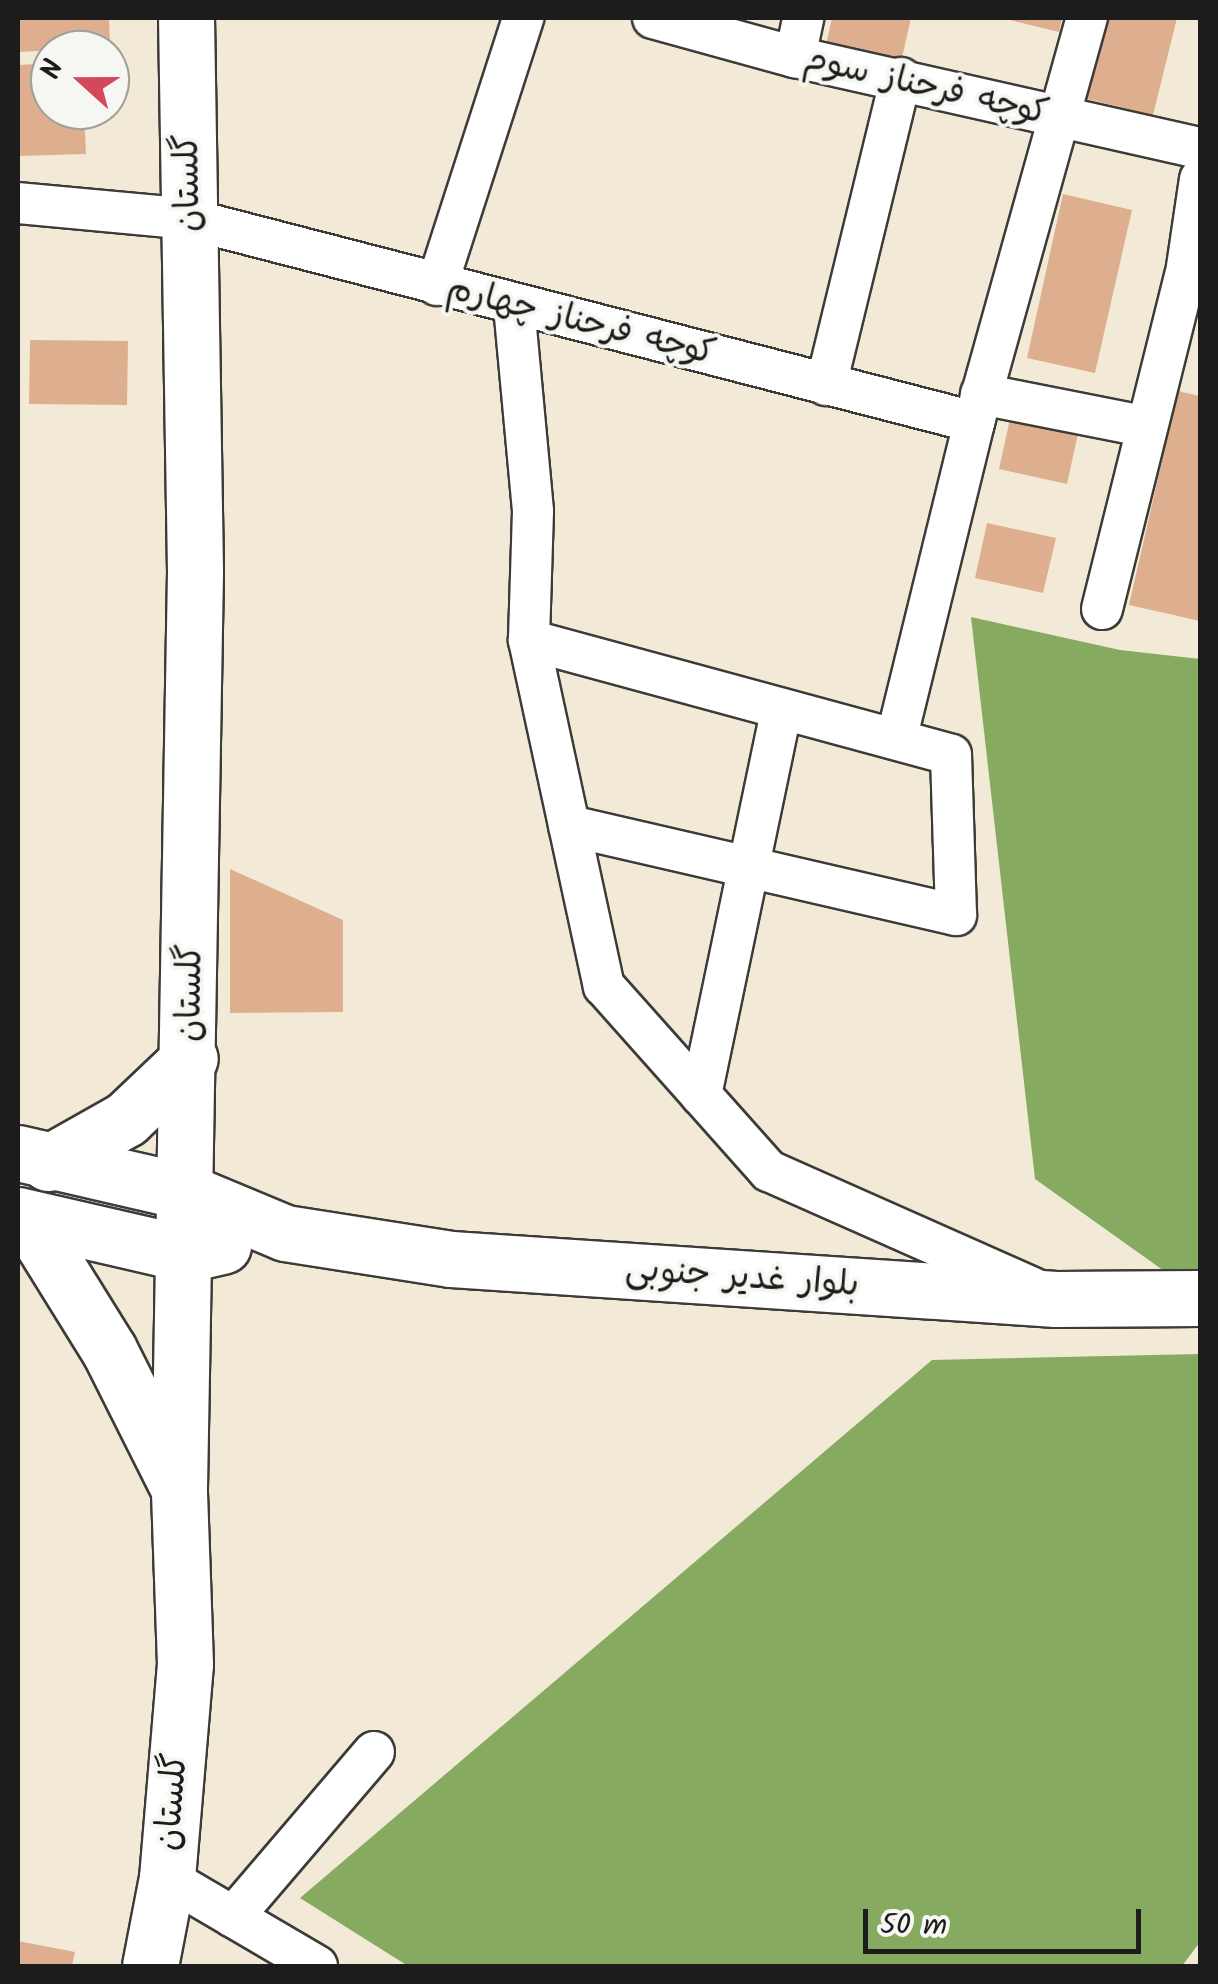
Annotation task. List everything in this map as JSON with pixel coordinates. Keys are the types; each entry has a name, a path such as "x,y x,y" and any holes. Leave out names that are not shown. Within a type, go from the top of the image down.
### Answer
{"main road":[{"name":"گلستان","path":"150,1966 167,1878 184,1664 178,1488 187,1254 195,571 186,18"},
{"path":"33,1158 126,1119 190,1058"},
{"name":"بلوار غدیر جنوبی","path":"33,1158 187,1192 285,1233 450,1259 1056,1299 1200,1298"},
{"path":"22,1216 187,1254"},
{"path":"22,1216 109,1350 178,1488"},
{"name":"بلوار غدیر جنوبی","path":"187,1254 285,1233"}],"street":[{"path":"438,285 523,18"},
{"name":"کوچه فرحناز سوم","path":"653,18 794,57 902,78 1059,118 1200,148"},
{"path":"794,57 803,18"},
{"path":"897,736 977,408 1087,18"},
{"path":"826,385 902,78"},
{"path":"1102,609 1143,426 1194,268 1200,179"},
{"name":"کوچه فرحناز چهارم","path":"18,203 189,219 826,385 977,408 1143,426"},
{"path":"514,306 533,511 528,640 604,986 769,1172 1056,1299"},
{"path":"528,640 782,712 897,736 950,755 956,915 570,826"},
{"path":"701,1094 782,712"},
{"path":"233,1918 374,1752"},
{"path":"167,1878 306,1963"}],"green space":[{"path":"971,617 1120,650 1200,659 1200,1272 1167,1273 1035,1179"},
{"path":"1200,1354 1200,1942 1182,1966 408,1966 300,1898 932,1360"}],"building":[{"path":"18,18 109,18 109,30 30,30 30,51 18,52"},
{"path":"832,18 911,18 901,62 826,45"},
{"path":"1001,18 1062,18 1059,32"},
{"path":"1098,18 1177,18 1153,115 1079,97"},
{"path":"30,64 30,130 85,130 86,154 18,156 18,65"},
{"path":"1063,194 1132,210 1095,373 1027,358"},
{"path":"30,340 128,341 127,405 29,404"},
{"path":"1178,391 1200,396 1200,621 1129,605"},
{"path":"1011,414 1079,429 1067,484 999,469"},
{"path":"987,523 1056,538 1043,593 975,578"},
{"path":"230,869 343,920 343,1012 230,1013"},
{"path":"18,1941 75,1952 72,1966 18,1966"}]}
